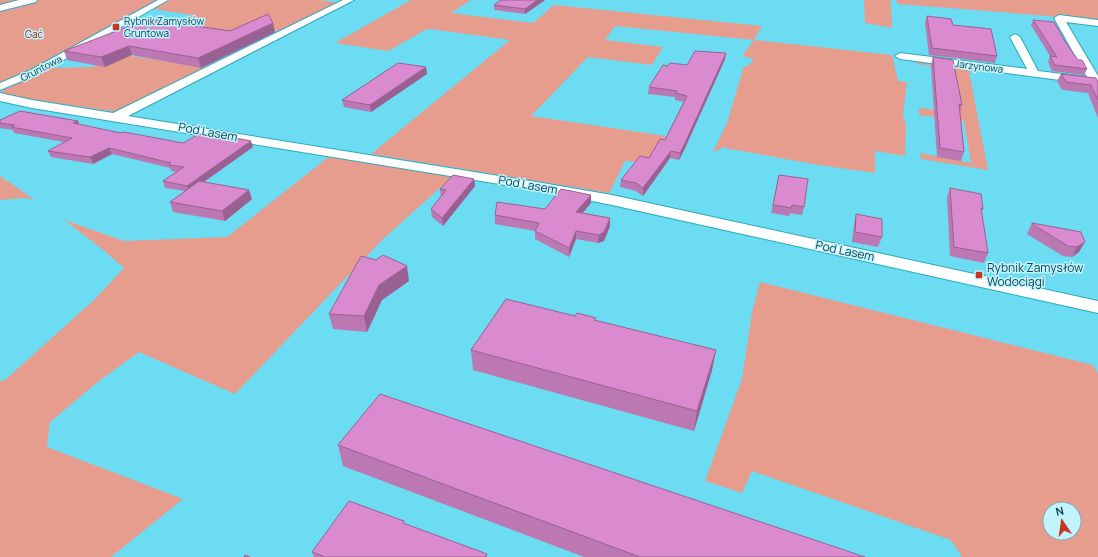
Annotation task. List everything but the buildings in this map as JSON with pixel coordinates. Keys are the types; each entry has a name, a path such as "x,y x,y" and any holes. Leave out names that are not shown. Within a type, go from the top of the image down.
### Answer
{"main road":[{"path":"0,8 32,0"}],"street":[{"name":"Gruntowa","path":"0,87 35,72 164,0"},
{"path":"116,117 350,0"},
{"name":"Jarzynowa","path":"1097,81 1059,18 1098,23"},
{"path":"1015,37 1034,73"},
{"name":"Jarzynowa","path":"900,56 1097,81"},
{"name":"Pod Lasem","path":"0,97 32,104 612,200 1098,307"}],"green space":[{"name":"Gać","path":"0,0 320,0 341,3 284,31 248,27 229,36 168,27 193,15 153,9 153,7 10,84 43,73 50,68 93,67 125,55 210,68 117,112 26,99 2,93 2,87 0,88"},
{"path":"411,0 471,0 451,13 533,23 554,5 762,26 754,40 615,26 605,40 663,47 652,65 588,57 531,116 666,136 650,163 625,161 609,193 371,154 510,40 430,29 425,30 388,51 335,43"},
{"path":"864,0 890,0 892,28 865,23"},
{"path":"896,0 1098,0 1098,22 1048,16 898,4"},
{"path":"754,40 892,55 898,81 907,82 903,114 906,126 905,156 875,151 875,173 819,165 725,148 726,146 713,152 727,123 744,66 748,66 754,59 742,56"},
{"path":"916,60 968,66 988,170 921,159 920,153 971,163 964,121 919,115 919,108 936,110 951,68 917,64"},
{"path":"331,155 453,176 382,240 235,394 139,352 99,381 50,422 47,447 183,499 111,557 0,557 0,381 5,380 95,299 124,268 64,220 124,241 227,237"},
{"path":"0,176 35,200 24,198 0,200"},
{"path":"760,282 1093,365 1098,374 1098,557 962,557 951,540 752,471 742,493 705,481 742,379 752,312"}],"place":[{"name":"Rybnik Zamysłów Gruntowa","path":"116,27"},
{"name":"Rybnik Zamysłów Wodociągi","path":"979,275"}]}
